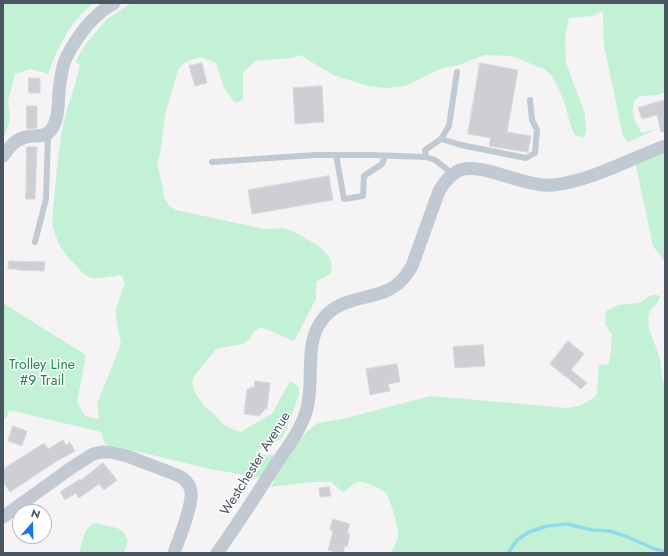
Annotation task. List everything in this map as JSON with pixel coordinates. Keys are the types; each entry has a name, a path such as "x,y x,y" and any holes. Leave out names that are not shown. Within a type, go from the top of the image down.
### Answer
{"street":[{"path":"3,156 10,146 21,139 25,137 48,134 52,129 56,121 63,66 69,52 88,24 107,7 114,3"},
{"path":"453,174 462,169 474,168 523,182 538,185 552,185 587,177 665,146"},
{"name":"Westchester Avenue","path":"218,553 290,444 306,412 310,389 314,336 319,323 328,312 340,304 383,292 394,287 408,274 439,191 453,174"},
{"path":"3,517 93,454 110,452 128,456 177,475 184,478 188,484 191,492 190,503 174,553"}],"lane":[{"path":"426,157 425,150 441,139 449,126 458,72"},
{"path":"441,139 461,145 526,158 535,153 537,130 532,120 530,100"},
{"path":"35,242 46,198 48,134"},
{"path":"212,162 315,155 426,157 434,160 453,174"},
{"path":"336,155 344,198 363,196 364,176 382,164 385,156"}],"green space":[{"path":"3,3 94,3 78,18 66,35 48,74 30,69 15,74 8,101 10,119 3,139"},
{"name":"Trolley Line #9 Trail","path":"132,3 665,3 665,92 658,95 640,96 634,101 633,106 634,118 642,133 659,128 628,142 623,136 604,45 603,11 592,16 569,18 565,37 566,63 585,113 586,130 584,138 575,135 571,127 564,101 552,76 546,70 512,56 484,55 459,65 440,69 405,86 386,88 368,86 333,75 300,55 291,58 255,61 243,73 243,100 235,103 224,88 216,63 200,57 183,63 178,70 165,115 160,154 157,162 164,198 169,206 176,210 264,229 284,228 293,231 317,245 324,251 329,257 332,265 331,273 316,282 316,299 294,341 261,327 254,331 250,339 243,344 216,349 195,375 192,383 195,393 205,407 224,425 240,432 272,414 290,381 299,387 299,395 283,437 260,449 254,454 290,456 299,440 318,423 342,419 432,396 567,408 580,406 595,397 597,393 599,365 609,364 612,335 605,324 606,311 618,305 639,303 651,295 660,296 658,301 651,309 648,320 650,331 659,353 665,387 665,553 391,553 398,536 392,506 385,492 368,484 359,482 343,492 331,482 311,482 271,487 275,480 210,469 105,444 101,432 9,410 6,419 3,418 3,303 86,355 77,402 85,416 99,419 97,404 121,344 116,317 116,308 125,283 121,275 95,278 84,274 72,262 60,246 55,235 52,221 62,131 80,65 75,62 85,45 107,19"},
{"path":"663,153 665,158 664,261 653,246 635,161"},
{"path":"94,523 117,528 124,533 128,541 124,553 79,553 85,533"}],"building":[{"path":"202,63 207,83 195,86 189,66"},
{"path":"480,63 518,70 507,132 531,136 528,152 489,146 491,138 468,134"},
{"path":"29,78 40,78 40,93 29,93"},
{"path":"322,86 324,122 295,124 293,88"},
{"path":"665,100 665,132 661,132 657,115 642,119 638,108"},
{"path":"27,106 37,106 37,128 27,129"},
{"path":"27,147 37,147 35,199 26,199"},
{"path":"329,176 333,200 252,214 248,190"},
{"path":"9,261 45,262 44,271 8,269"},
{"path":"568,341 584,354 571,370 587,383 581,389 550,364"},
{"path":"483,345 485,366 455,368 453,347"},
{"path":"397,364 400,382 388,384 390,391 370,395 366,369"},
{"path":"255,381 270,383 267,409 265,408 260,416 244,414 247,389 254,387"},
{"path":"13,426 27,431 22,446 8,441"},
{"path":"63,440 66,445 70,442 75,451 60,459 10,492 3,482 3,469 44,443 48,449"},
{"path":"103,463 117,480 104,490 99,484 79,498 76,493 65,500 60,492 80,479 81,480"},
{"path":"329,487 331,496 320,497 319,488"},
{"path":"333,519 350,524 347,533 350,534 347,547 345,546 343,553 328,550 333,531 330,530"}],"waterway":[{"path":"508,553 517,540 529,532 547,526 567,524 592,530 610,531 655,549 665,550"}]}
